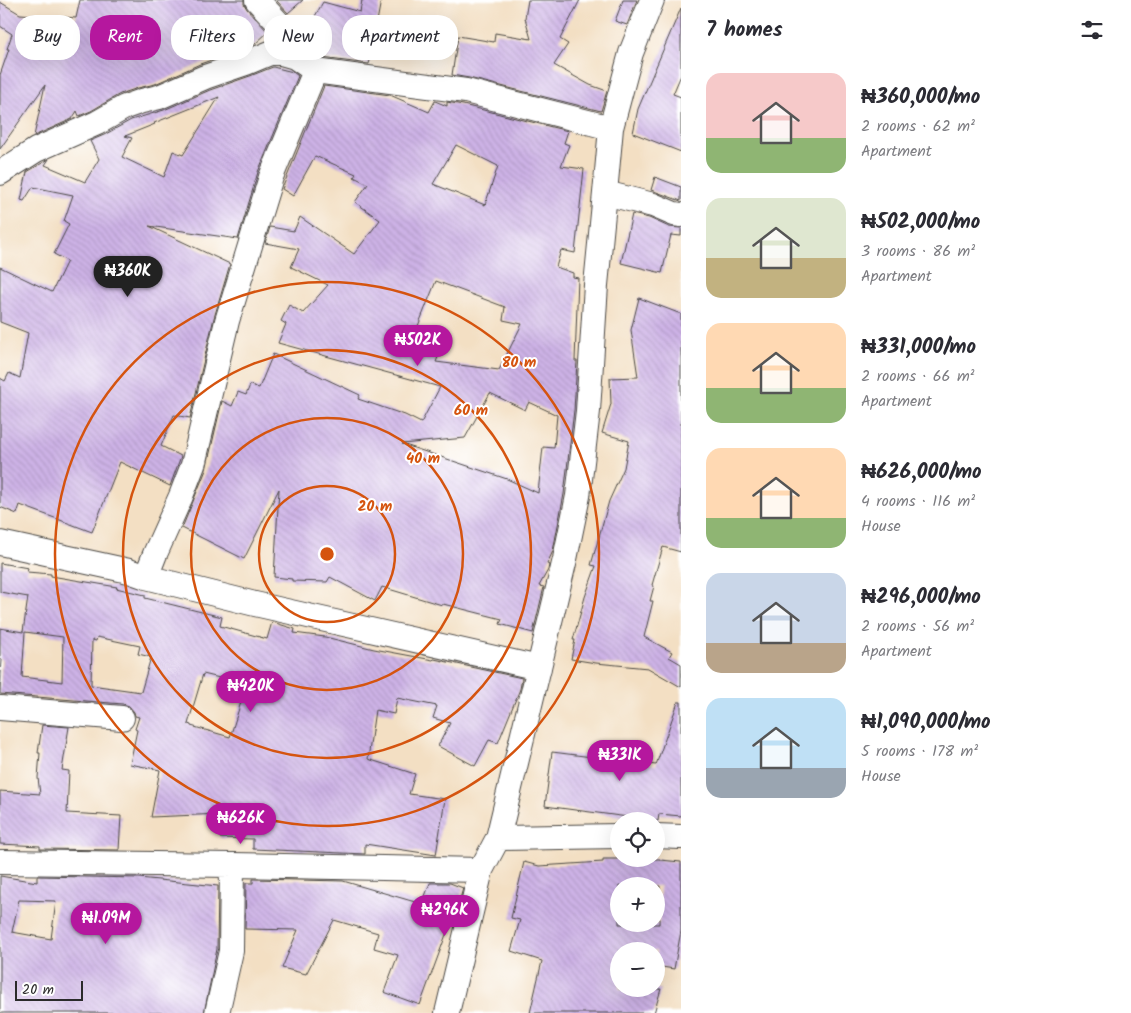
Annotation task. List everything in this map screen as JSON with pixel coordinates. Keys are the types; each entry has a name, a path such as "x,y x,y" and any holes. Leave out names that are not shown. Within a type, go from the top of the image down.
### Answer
{"street":[{"path":"257,0 284,29 315,71"},
{"path":"447,1013 481,870 498,838 565,559 578,496 588,411 596,285 611,128 632,53 652,0"},
{"path":"0,173 36,150 125,107 159,97 205,77 270,53 281,53 295,57 315,71 466,91 611,128"},
{"path":"146,577 182,496 193,465 226,321 270,177 315,71"},
{"path":"606,192 681,216"},
{"path":"0,543 128,572 255,604 539,668"},
{"path":"0,708 122,718"},
{"path":"498,838 610,836"},
{"path":"665,836 681,837"},
{"path":"0,862 232,864 481,870"},
{"path":"217,1013 231,951 232,864"}],"building":[{"path":"80,0 244,0 244,4 252,15 171,15 171,60 211,60 155,84 120,94 79,116 77,111 72,119 34,136 45,85 0,149 0,75 12,34 0,26 0,2 20,14 34,15 15,15 15,60 80,60 80,15 77,15"},
{"path":"276,0 303,0 288,13"},
{"path":"362,0 381,0 378,15 342,15 342,60 370,60 369,64 332,59 332,15 316,15 323,2 360,12"},
{"path":"528,0 580,0 560,39 568,44 554,65 590,85 607,91 601,111 452,75 454,60 458,60 458,36 494,42 495,33 531,39 525,18"},
{"path":"623,0 637,0 627,25 615,21"},
{"path":"681,8 681,75 673,94 681,97 681,152 633,133 638,109"},
{"path":"254,17 264,28 264,36 254,45"},
{"path":"273,67 293,72 298,76 258,172 238,239 149,226 230,264 214,318 190,418 174,415 161,446 181,456 170,486 120,462 92,532 20,505 17,514 0,507 0,378 5,381 9,373 20,378 28,333 0,322 0,267 52,292 67,261 54,254 69,224 64,221 73,195 33,187 24,201 21,200 27,172 49,159 45,165 85,182 99,159 90,141 131,120 164,110 210,90","holes":["219,97 183,155 173,151 164,177 122,157 132,138 125,136"]},
{"path":"324,86 390,95 429,112 435,101 447,106 447,102 568,131 564,143 569,145 561,166 584,169 575,253 561,250 556,267 573,273 573,277 578,278 575,361 577,361 574,410 564,494 553,551 547,564 549,565 548,570 539,586 544,587 533,633 500,624 502,619 442,605 382,587 375,601 330,577 327,582 292,581 292,579 274,577 279,489 244,559 182,528 206,470 222,401 232,406 238,392 246,395 250,385 259,388 273,354 360,395 358,399 405,415 421,423 440,387 278,343 286,324 281,321 289,305 303,313 328,285 291,267 299,249 265,243 270,227 294,231 300,217 354,254 380,220 355,202 368,184 354,177 356,174 315,156 293,196 282,189","holes":["456,145 498,166 485,205 433,184","436,281 505,307 503,320 522,324 499,370 436,362 446,338 418,326","490,393 525,410 529,402 557,415 554,448 543,447 538,493 507,479 402,444 465,438"]},
{"path":"655,177 681,187 681,201 651,190"},
{"path":"632,214 649,218 669,227 681,228 681,236 671,235 662,273 621,263"},
{"path":"639,298 681,314 681,552 663,547 652,585 654,586 650,601 653,601 644,637 672,652 669,657 681,664 681,687 648,668 571,659 575,640 573,640 596,566 591,565 609,501 624,468 629,441 602,433 611,404 610,378 638,377 631,330"},
{"path":"0,563 28,568 27,572 51,574 51,576 117,587 145,595 145,598 222,617 220,626 267,639 272,622 295,629 294,633 325,637 374,649 434,659 522,678 520,689 498,743 489,740 475,766 438,746 450,723 433,718 437,706 397,698 394,714 375,710 368,759 415,774 409,794 445,799 436,855 365,844 365,854 253,849 253,839 220,838 221,814 151,817 160,770 130,764 137,730 135,729 139,717 135,716 129,706 0,694 2,659 0,659 0,628 23,632 28,597 0,592","holes":["25,632 63,637 62,682 22,677","97,637 140,646 138,654 151,657 141,692 91,685 92,640 96,641","203,674 224,679 248,680 230,737 188,724"]},
{"path":"678,702 681,702 681,816 665,815 665,812 610,812 610,815 545,806 552,752 656,765"},
{"path":"42,725 69,727 62,770 69,771 67,813 121,816 119,850 40,849 40,846 0,844 0,791 40,794 38,778 40,753 38,753"},
{"path":"603,859 610,859 610,867 665,867 665,860 681,862 681,931 674,969 665,968 665,942 610,942 610,997 659,997 654,1013 530,1013 542,961 511,951 520,920 511,918 524,862 539,866 603,862"},
{"path":"0,876 37,882 37,876 139,878 218,886 217,949 204,1013 0,1013","holes":["19,900 56,901 51,939 12,932"]},
{"path":"253,879 343,881 422,904 430,883 450,883 463,888 454,922 451,921 420,1005 384,992 398,955 374,948 378,933 334,920 306,974 282,968 298,930 245,929 246,883 253,883"}]}
